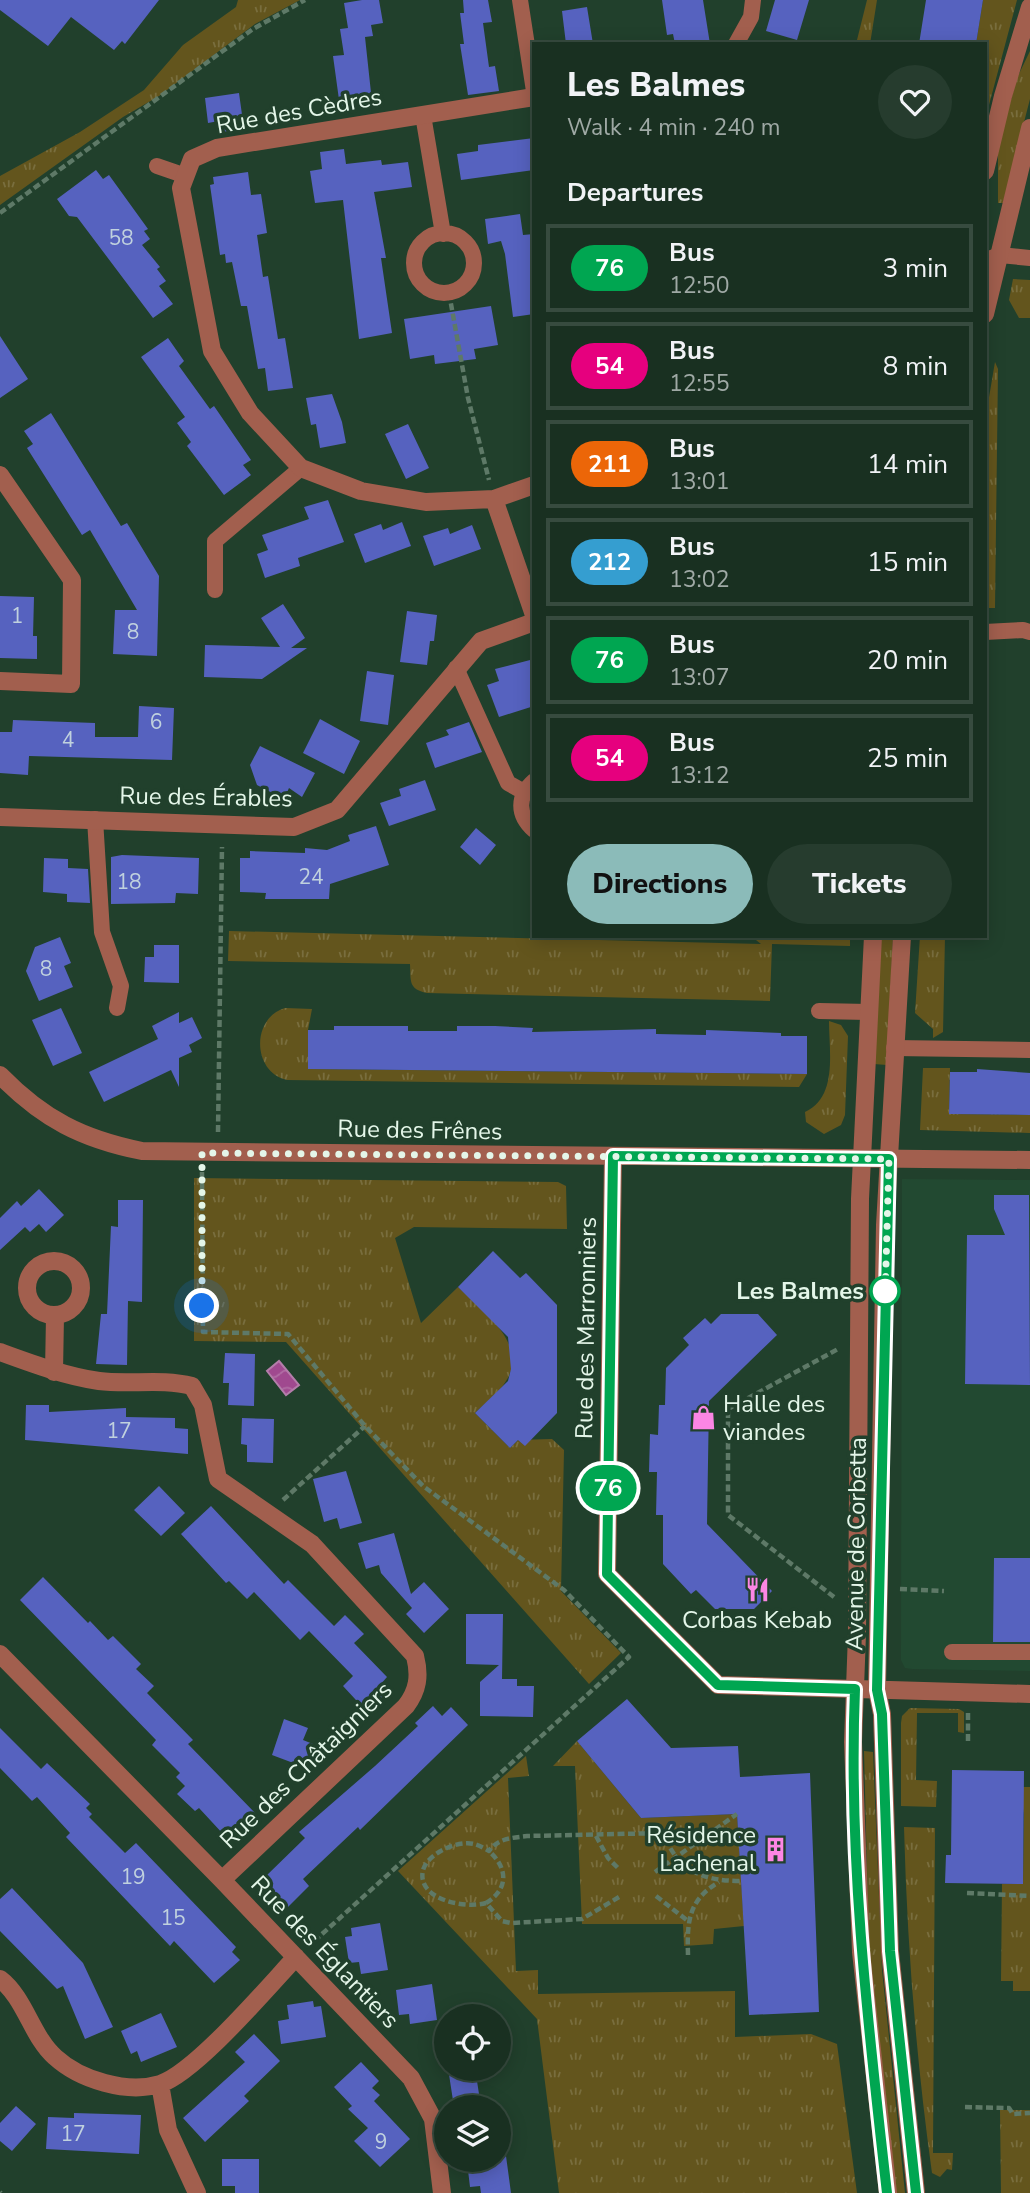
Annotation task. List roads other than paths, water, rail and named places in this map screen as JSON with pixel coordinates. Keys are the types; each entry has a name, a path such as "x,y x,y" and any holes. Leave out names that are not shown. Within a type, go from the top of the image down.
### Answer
{"street":[{"path":"987,163 1003,96 1030,7"},
{"name":"Rue des Cèdres","path":"186,176 192,159 217,148 532,97"},
{"path":"987,298 992,258 1030,128"},
{"path":"186,176 181,188 212,351 250,413 300,468 361,491 426,502 494,499 532,486"},
{"path":"0,475 72,580 71,684 0,681"},
{"path":"494,499 532,609"},
{"name":"Rue des Érables","path":"0,817 294,827 337,810 481,641 532,623"},
{"name":"Avenue de Corbetta","path":"873,938 861,1159 866,1689 882,1714 890,1951 916,2193"},
{"name":"Avenue de Corbetta","path":"887,2193 861,1952 853,1742 866,1689 894,1048 902,938"},
{"name":"Rue des Frênes","path":"0,1075 52,1118 97,1142 142,1151 1030,1160"},
{"name":"Rue des Marronniers","path":"613,1156 607,1574 718,1685 1030,1694"},
{"path":"54,1372 55,1316"},
{"name":"Rue des Châtaigniers","path":"0,1352 54,1372 102,1381 176,1382 192,1386 203,1405 218,1479 312,1544 415,1656 419,1670 417,1685 406,1706 222,1880"},
{"name":"Rue des Églantiers","path":"0,1654 222,1880 411,2078 433,2119 442,2193"},
{"path":"0,1979 55,2057 93,2080 125,2086 160,2084 191,2066 296,1957"},
{"path":"160,2084 168,2130 197,2193"}],"lane":[{"path":"520,0 532,78"},
{"path":"737,42 751,17 753,0"},
{"path":"423,115 443,234"},
{"path":"157,166 186,176"},
{"path":"443,234 458,237 466,243 474,260 470,278 464,285 449,293 426,288 415,271 414,261 422,242 443,234"},
{"path":"992,258 1030,258"},
{"path":"215,590 215,541 300,468"},
{"path":"987,632 1030,632"},
{"path":"456,668 508,783 529,787 520,806 522,815 532,828"},
{"name":"Rue des Érables","path":"95,819 102,932 121,986 117,1008"},
{"path":"818,1011 868,1012"},
{"path":"894,1048 1030,1050"},
{"path":"952,1652 1030,1652"}],"water":[{"path":"279,1361 299,1385 286,1395 267,1371"}],"place":[{"name":"Les Balmes","path":"885,1291"},
{"name":"Halle des viandes","path":"703,1418"},
{"name":"Corbas Kebab","path":"757,1589"},
{"name":"Résidence Lachenal","path":"776,1849"}]}
